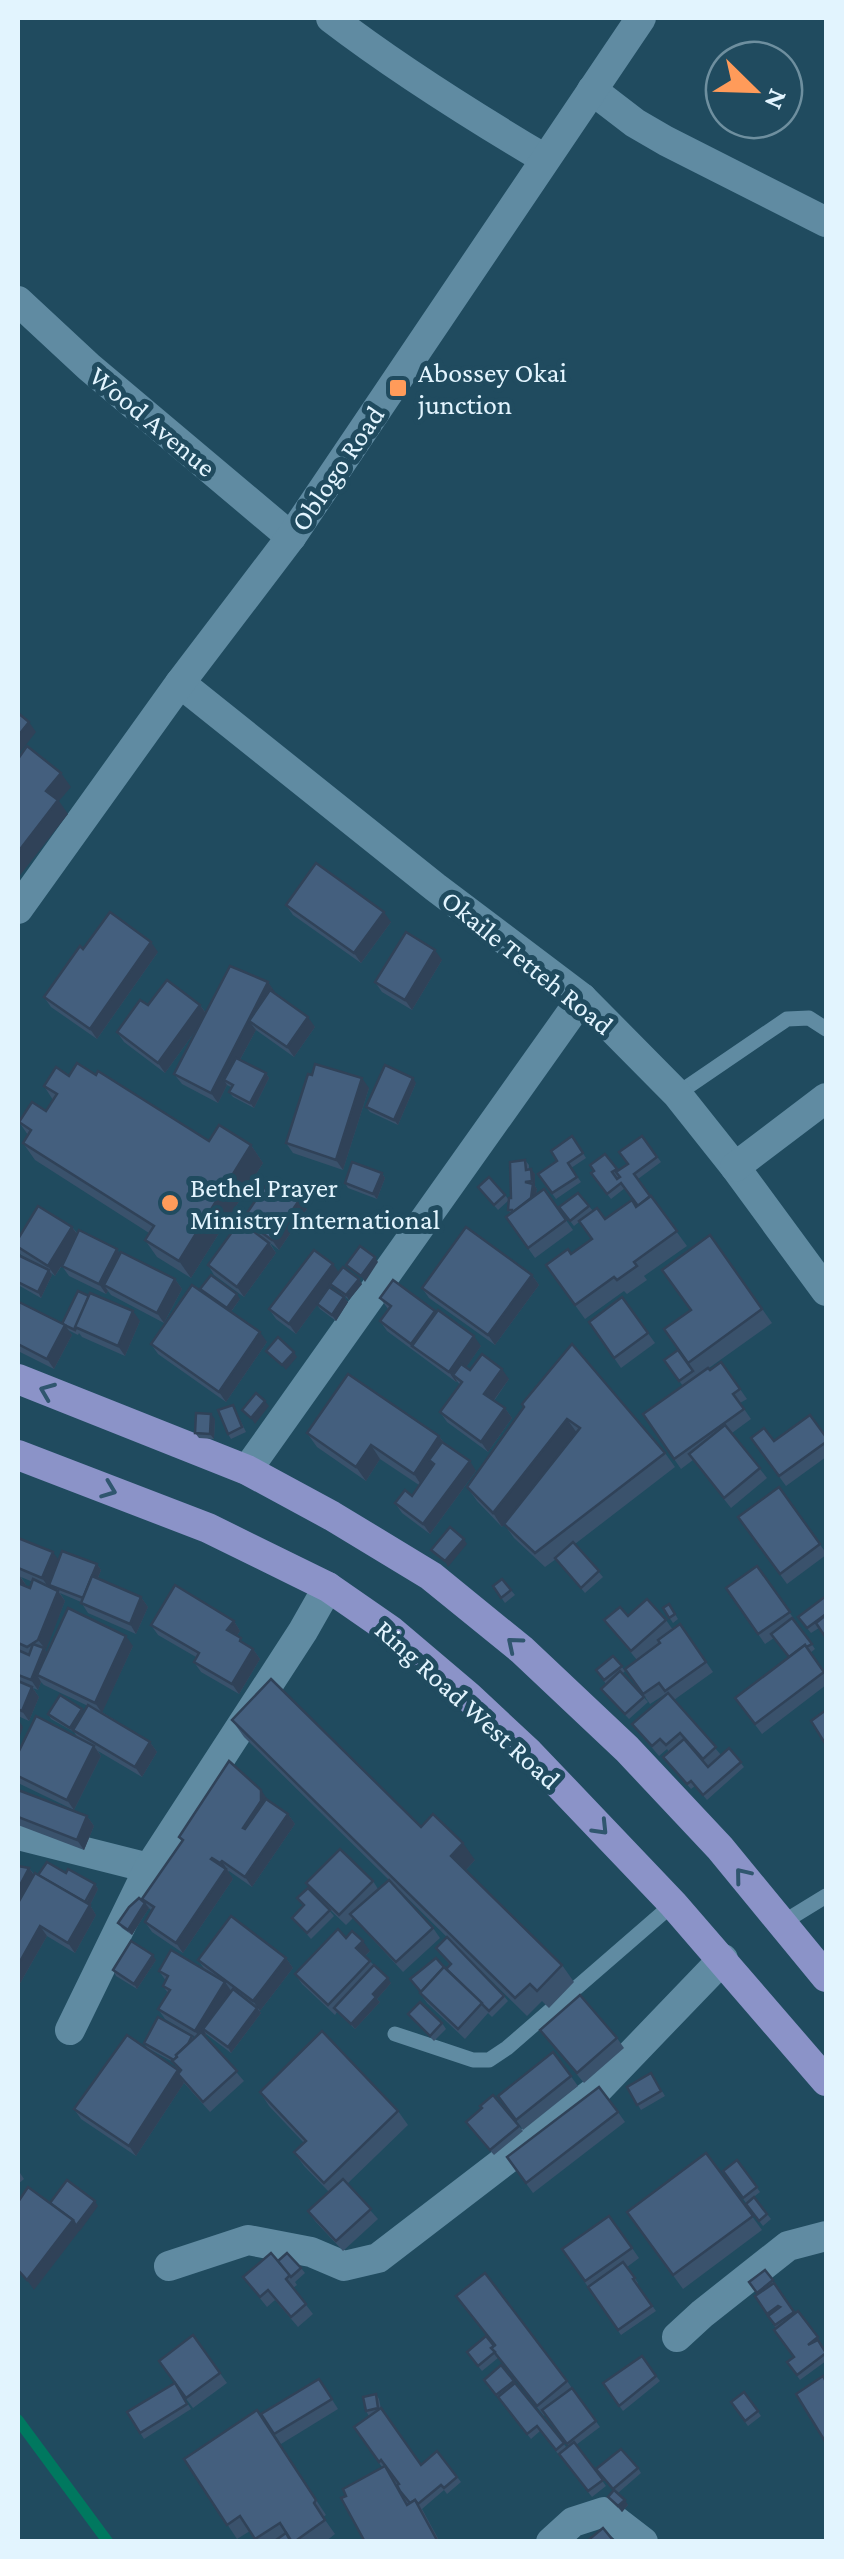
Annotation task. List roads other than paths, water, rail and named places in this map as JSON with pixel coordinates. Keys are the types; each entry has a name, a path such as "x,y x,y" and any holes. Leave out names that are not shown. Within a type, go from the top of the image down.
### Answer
{"main road":[{"path":"18,1379 247,1470 430,1576 522,1650 627,1749 720,1848 826,1977"},
{"name":"Ring Road West Road","path":"18,1456 208,1528 328,1586 390,1630 529,1753 674,1904 826,2081"}],"street":[{"path":"331,18 434,90 544,159"},
{"name":"Oblogo Road","path":"18,909 290,537 641,18"},
{"path":"592,90 666,141 826,222"},
{"name":"Wood Avenue","path":"18,302 290,537"},
{"name":"Okaile Tetteh Road","path":"180,683 435,887 582,998 677,1094 826,1291"},
{"path":"247,1470 582,998"},
{"path":"735,1167 826,1098"},
{"path":"70,2030 149,1868 328,1586"},
{"path":"18,1835 149,1868"},
{"path":"169,2266 248,2240 311,2252 344,2266 378,2258 597,2090 722,1959"},
{"path":"677,2337 788,2246 826,2236"},
{"path":"551,2542 573,2522 604,2512 643,2542"}],"lane":[{"path":"677,1094 787,1019 809,1018 826,1029"},
{"path":"782,1924 826,1896"},
{"path":"395,2034 473,2060 489,2060 674,1904"}],"waterway":[{"path":"18,2420 108,2542"}],"place":[{"name":"Abossey Okai junction","path":"398,388"},
{"name":"Bethel Prayer Ministry International","path":"170,1203"}]}
